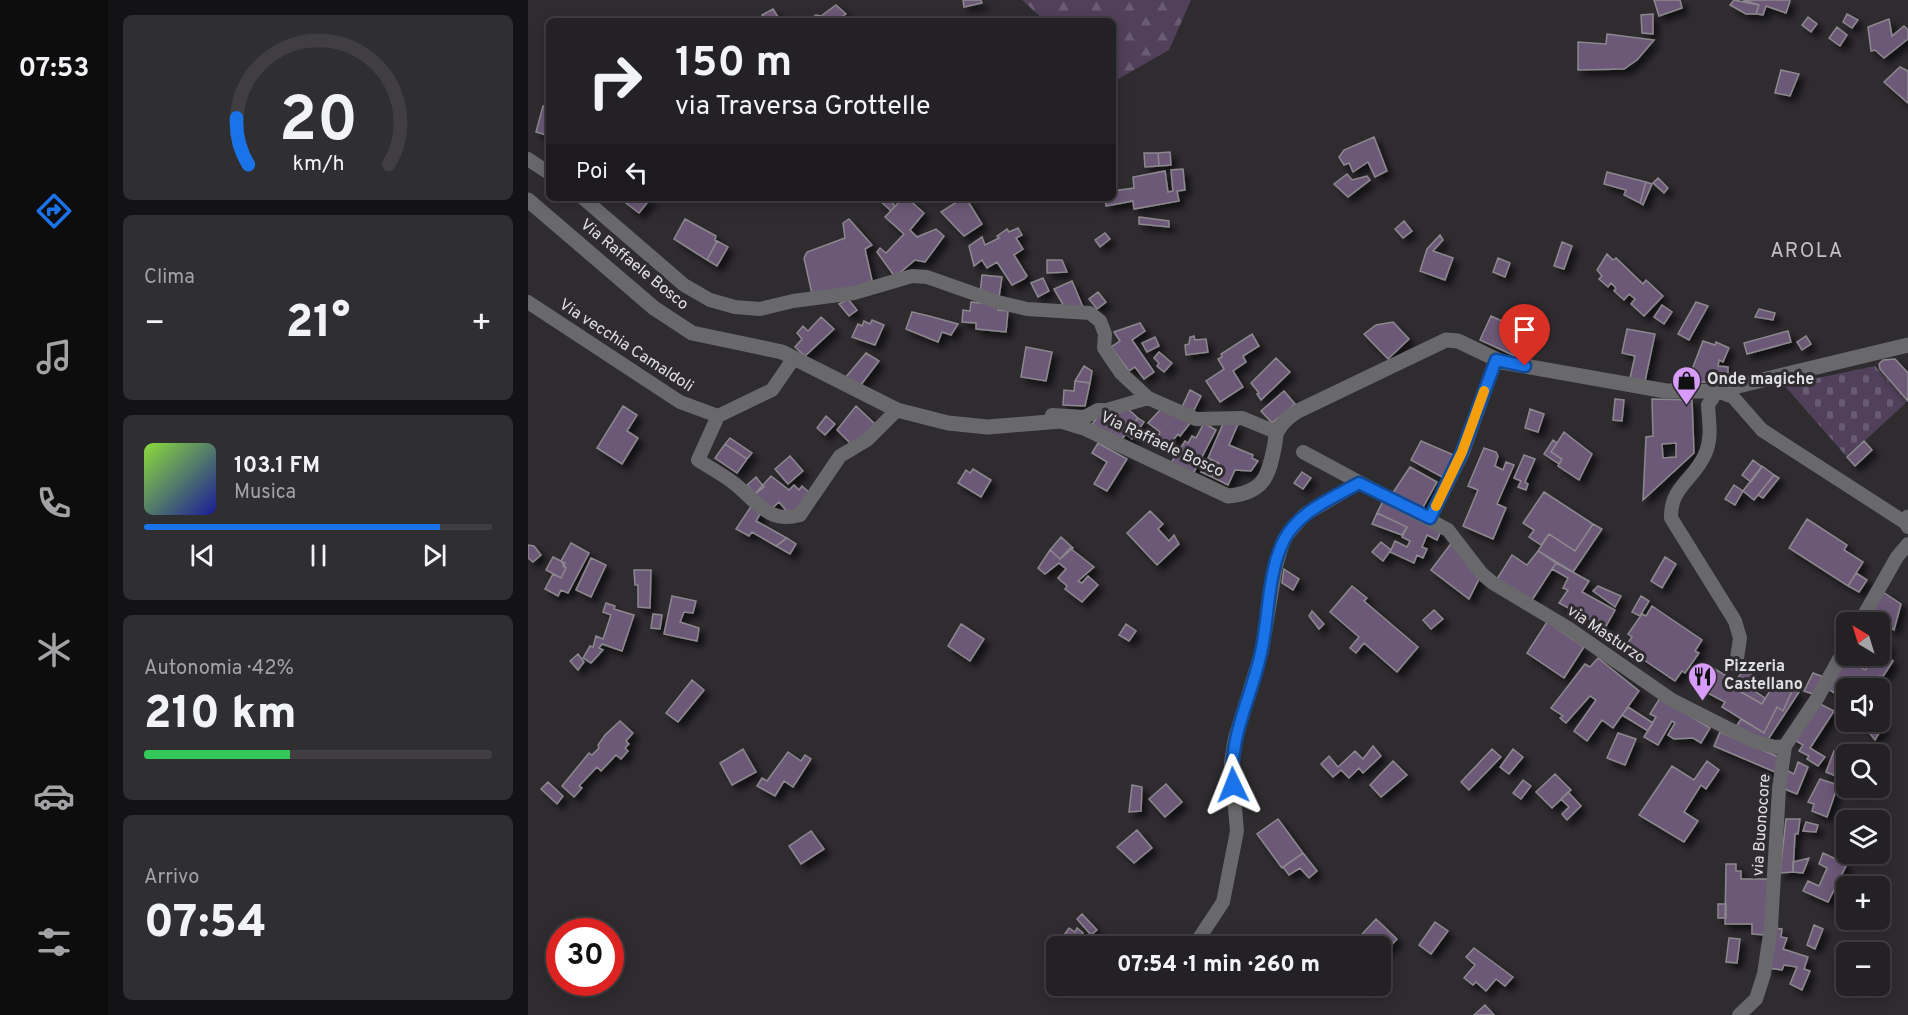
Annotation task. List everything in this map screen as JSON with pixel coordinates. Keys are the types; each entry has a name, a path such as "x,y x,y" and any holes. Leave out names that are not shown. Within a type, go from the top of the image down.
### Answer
{"street":[{"path":"528,159 546,171"},
{"name":"Via Raffaele Bosco","path":"528,200 654,308 692,333 782,352 897,410 948,423 988,427 1061,421 1084,428 1228,496 1245,495 1257,489 1265,479 1276,432"},
{"path":"586,201 684,285 710,300 735,307 760,309 793,301 854,293 912,276 927,277 998,302 1027,309 1090,313 1100,321 1105,334 1104,348 1121,374 1148,398 1196,419 1242,418 1276,432 1284,420 1298,411 1435,344 1458,341 1496,360 1666,391 1717,391 1908,345"},
{"name":"Via vecchia Camaldoli","path":"528,302 680,402 718,416"},
{"path":"794,358 772,390 718,416 698,460 735,484 758,505 785,519 800,515 840,456 867,440 897,410"},
{"path":"1430,518 1462,452 1496,360"},
{"path":"1717,391 1733,397 1762,430 1907,522"},
{"path":"1717,391 1708,405 1710,434 1706,453 1690,478 1675,492 1671,502 1671,518 1735,621 1740,638 1736,665"},
{"path":"988,427 1016,419 1057,415 1085,417 1098,410 1107,410 1148,398"},
{"name":"via Masturzo","path":"1303,452 1430,518 1448,530 1482,574 1493,583 1568,628 1672,700 1753,741 1775,747 1785,746"},
{"path":"1201,936 1224,902 1237,831 1231,762 1235,738 1262,650 1276,566 1284,539 1304,515 1359,483"},
{"path":"1866,612 1897,557 1908,544"},
{"name":"via Buonocore","path":"1739,1015 1756,999 1764,974 1771,927 1779,789 1785,746 1818,697 1836,665"}],"green space":[{"path":"1022,0 1191,0 1169,50 1116,80 1116,18 1042,18"},
{"path":"1875,366 1908,401 1847,457 1784,385"}],"building":[{"path":"963,0 981,0 982,3 964,7"},
{"path":"1654,0 1680,0 1682,8 1659,16"},
{"path":"1734,0 1759,5 1756,14 1746,14 1730,5"},
{"path":"1743,0 1790,1 1786,13 1766,6 1763,15 1756,14 1759,5"},
{"path":"836,5 846,14 840,18 812,18 816,15 821,16"},
{"path":"773,9 778,17 765,18 762,15"},
{"path":"1653,14 1653,34 1642,33 1641,15"},
{"path":"1847,14 1858,20 1852,28 1843,22"},
{"path":"1808,17 1817,24 1811,32 1802,25"},
{"path":"1889,19 1892,36 1904,26 1908,30 1908,39 1884,58 1875,50 1871,51 1868,27"},
{"path":"1837,27 1847,35 1840,46 1829,38"},
{"path":"1607,34 1654,40 1637,60 1624,69 1578,70 1578,42 1606,44"},
{"path":"1900,67 1908,71 1908,103 1884,82"},
{"path":"1781,70 1799,74 1790,96 1775,93"},
{"path":"543,106 546,106 546,135 536,132"},
{"path":"1374,137 1387,171 1375,177 1368,162 1353,172 1349,163 1344,165 1339,157 1344,150"},
{"path":"1170,152 1171,165 1159,166 1158,153"},
{"path":"1144,153 1158,153 1159,166 1145,167"},
{"path":"1183,169 1185,190 1177,191 1179,201 1134,209 1133,201 1106,206 1105,201 1116,201 1116,191 1134,188 1133,177 1165,171 1168,192 1173,191 1171,170"},
{"path":"1607,172 1646,182 1640,203 1624,195 1626,190 1604,184"},
{"path":"1347,174 1352,180 1367,176 1370,180 1348,197 1334,184"},
{"path":"1658,178 1668,188 1664,193 1653,183"},
{"path":"1646,182 1652,184 1643,205 1640,203"},
{"path":"628,201 649,201 639,213 626,203"},
{"path":"880,201 891,201 895,206 891,211"},
{"path":"900,201 910,201 924,213 910,230 917,237 936,229 944,236 925,262 915,260 895,277 877,252 880,248 886,253 904,234 885,217"},
{"path":"958,201 968,201 982,224 964,236 941,212"},
{"path":"1139,217 1169,221 1169,227 1139,224"},
{"path":"685,219 716,236 717,241 707,260 674,239"},
{"path":"849,219 872,245 865,249 873,285 812,294 804,258 807,252 845,238 843,223"},
{"path":"1404,221 1412,231 1403,238 1395,229"},
{"path":"1018,228 1022,235 1016,238 1023,249 1014,255 1027,276 1024,279 1012,285 997,262 987,268 982,260 974,266 969,246 982,237 985,245 999,238 997,236 1007,229 1009,232"},
{"path":"1105,233 1110,239 1100,247 1095,240"},
{"path":"1440,235 1443,240 1433,251 1453,258 1445,280 1420,271 1427,249"},
{"path":"717,241 728,247 717,266 707,260"},
{"path":"1562,242 1572,246 1564,269 1554,266"},
{"path":"1607,254 1613,260 1616,258 1643,284 1646,280 1663,296 1644,316 1631,304 1635,299 1629,294 1624,300 1614,291 1616,288 1611,283 1608,287 1599,279 1602,276 1597,270"},
{"path":"1498,258 1510,263 1505,277 1493,272"},
{"path":"1047,260 1062,260 1067,272 1047,273"},
{"path":"982,275 1002,277 999,297 980,294"},
{"path":"1043,278 1049,291 1038,297 1031,283"},
{"path":"1072,281 1083,307 1065,308 1054,289"},
{"path":"1098,292 1106,302 1097,309 1089,299"},
{"path":"848,299 857,310 849,316 839,304"},
{"path":"971,302 999,305 998,310 1008,311 1006,332 976,329 976,323 962,322 963,310 970,311"},
{"path":"1696,302 1708,306 1689,340 1678,334"},
{"path":"1662,305 1672,312 1664,324 1654,317"},
{"path":"1759,309 1775,313 1773,320 1755,317"},
{"path":"912,312 958,324 951,335 942,332 938,342 906,329"},
{"path":"1491,316 1526,332 1515,356 1480,340"},
{"path":"821,317 834,329 805,356 795,347 802,339 797,333 803,326 808,331"},
{"path":"872,320 884,325 875,345 852,337 858,324 862,326 864,321 870,324"},
{"path":"1393,322 1409,339 1388,359 1364,334 1376,325"},
{"path":"1140,323 1145,331 1132,340 1154,372 1144,379 1135,367 1129,371 1111,347 1120,341 1114,332"},
{"path":"1627,329 1655,334 1645,381 1630,378 1635,356 1622,353"},
{"path":"1788,331 1791,342 1747,354 1744,343"},
{"path":"1252,334 1259,346 1243,356 1246,362 1233,371 1243,387 1220,402 1206,381 1224,369 1218,359 1222,357 1221,354"},
{"path":"1194,336 1195,340 1206,339 1208,352 1186,355 1185,345 1189,344 1190,337"},
{"path":"1806,336 1811,344 1802,350 1797,342"},
{"path":"1155,337 1159,346 1147,352 1142,343"},
{"path":"1703,341 1715,345 1716,342 1729,348 1723,362 1719,360 1718,366 1728,367 1728,382 1692,382 1693,367"},
{"path":"1026,347 1052,352 1046,381 1021,377"},
{"path":"1159,352 1172,363 1164,372 1157,366 1159,363 1154,358"},
{"path":"866,353 879,361 860,386 845,378"},
{"path":"1276,358 1290,372 1261,400 1257,394 1259,393 1251,383"},
{"path":"1895,359 1908,373 1908,401 1880,369 1879,364 1883,360"},
{"path":"1084,366 1092,371 1090,383 1075,381"},
{"path":"1075,381 1090,383 1085,406 1063,405 1064,390 1074,391"},
{"path":"1190,390 1201,396 1193,412 1182,407"},
{"path":"1284,391 1295,404 1272,423 1261,411"},
{"path":"1615,399 1624,400 1622,421 1613,420"},
{"path":"1652,399 1692,400 1694,453 1643,500 1646,437 1653,436","holes":["1676,443 1676,457 1663,458 1662,444"]},
{"path":"623,406 637,415 627,431 638,438 622,464 597,448"},
{"path":"856,406 875,424 853,446 837,430"},
{"path":"1163,407 1191,422 1169,445 1158,436 1160,432 1148,423"},
{"path":"1127,408 1138,418 1122,439 1092,425 1100,412 1112,417"},
{"path":"1530,409 1544,414 1538,432 1525,428"},
{"path":"826,416 835,424 825,435 817,428"},
{"path":"1138,418 1144,422 1132,439 1126,434"},
{"path":"1204,423 1216,430 1193,474 1171,463 1185,441 1188,443 1192,436 1196,438"},
{"path":"1223,424 1238,424 1229,445 1253,455 1252,458 1258,461 1251,471 1235,470 1228,485 1212,477 1219,463 1208,458"},
{"path":"1564,432 1592,454 1579,480 1558,466 1562,459 1551,452"},
{"path":"730,438 752,453 747,459 725,444"},
{"path":"1553,440 1557,443 1551,452 1562,459 1559,464 1544,454"},
{"path":"1421,441 1454,455 1442,477 1411,460"},
{"path":"1864,441 1872,450 1855,466 1847,457"},
{"path":"1098,443 1127,459 1107,491 1094,484 1107,462 1092,453"},
{"path":"725,444 747,459 737,473 715,458"},
{"path":"1484,448 1496,452 1498,456 1495,466 1503,470 1506,462 1514,465 1497,504 1506,508 1493,539 1463,526 1478,490 1468,486"},
{"path":"1524,455 1535,459 1525,482 1528,484 1526,490 1518,487 1521,481 1514,478"},
{"path":"790,456 803,471 788,484 775,469"},
{"path":"1208,458 1219,463 1212,477 1201,472"},
{"path":"1753,460 1762,467 1751,482 1742,475"},
{"path":"1762,466 1774,475 1754,500 1743,491"},
{"path":"1410,467 1437,482 1422,509 1392,494"},
{"path":"973,469 991,480 981,497 958,483 966,470 970,473"},
{"path":"1302,472 1311,478 1303,489 1294,483"},
{"path":"1774,475 1779,478 1763,498 1758,495"},
{"path":"771,476 789,490 794,485 799,490 802,486 812,495 790,515 779,502 770,510 755,494"},
{"path":"756,477 764,487 755,494 747,485"},
{"path":"1734,485 1743,491 1735,505 1725,499"},
{"path":"1544,492 1593,524 1575,551 1549,534 1541,545 1529,537 1534,530 1523,523"},
{"path":"1383,501 1441,531 1437,540 1427,535 1422,547 1427,549 1423,558 1417,555 1414,563 1390,552 1395,541 1407,547 1410,541 1402,537 1407,527 1377,513"},
{"path":"752,505 762,511 756,521 787,538 776,546 752,532 749,536 736,529"},
{"path":"1150,511 1163,524 1158,529 1169,541 1174,535 1179,544 1157,565 1127,533"},
{"path":"1377,513 1407,527 1402,535 1372,524"},
{"path":"1807,519 1847,545 1844,550 1863,562 1848,586 1789,548"},
{"path":"1593,524 1602,529 1573,572 1538,551 1549,534 1575,551"},
{"path":"1061,537 1073,548 1060,559 1050,550"},
{"path":"787,538 796,544 790,554 776,546"},
{"path":"1453,541 1480,577 1469,599 1431,570"},
{"path":"1381,542 1391,550 1383,561 1372,552"},
{"path":"571,543 589,553 568,593 561,590 558,596 545,589 553,574 561,578 566,568 561,561"},
{"path":"528,545 534,546 541,555 533,562 528,558"},
{"path":"1070,548 1094,567 1078,581 1082,583 1088,576 1098,585 1082,602 1065,589 1067,586 1058,578 1066,569 1059,563 1045,574 1038,568 1050,550 1060,559"},
{"path":"1538,551 1556,563 1532,600 1497,579 1512,555 1527,565"},
{"path":"553,557 565,563 563,566 566,568 561,578 546,570"},
{"path":"1665,557 1676,564 1662,588 1651,581"},
{"path":"591,558 606,565 591,597 576,590"},
{"path":"1556,563 1589,581 1582,592 1615,610 1605,628 1559,603 1568,590 1563,588 1568,578 1552,569"},
{"path":"1284,569 1299,579 1293,590 1282,583"},
{"path":"634,570 651,570 650,608 638,607 638,585 635,585"},
{"path":"1856,573 1867,580 1859,592 1848,586"},
{"path":"1352,586 1367,598 1364,601 1418,647 1397,672 1364,643 1356,653 1350,648 1359,637 1330,612"},
{"path":"1598,586 1621,596 1615,607 1593,591"},
{"path":"1883,592 1901,604 1894,630 1890,627 1890,612 1871,612"},
{"path":"672,596 696,601 693,613 684,612 680,622 699,628 697,641 664,634"},
{"path":"1641,596 1649,601 1640,616 1632,612"},
{"path":"606,603 615,606 614,609 634,615 622,651 602,644 599,648 603,650 591,663 583,658 590,646 593,647 596,636 603,639 611,615 603,612"},
{"path":"1652,606 1702,640 1695,651 1699,653 1685,673 1682,671 1675,681 1625,647 1632,637 1628,634 1642,614 1646,616"},
{"path":"1434,610 1443,619 1431,629 1423,620"},
{"path":"1312,611 1324,624 1319,629 1309,616"},
{"path":"653,614 662,615 660,629 651,628"},
{"path":"1547,622 1584,647 1564,678 1527,653"},
{"path":"961,624 984,639 970,661 948,646"},
{"path":"1126,624 1136,631 1129,641 1119,635"},
{"path":"578,654 584,662 578,670 570,661"},
{"path":"1598,658 1639,691 1613,728 1602,720 1587,741 1574,731 1596,700 1590,696 1566,723 1560,718 1563,716 1551,708 1585,664 1590,667"},
{"path":"1841,666 1859,666 1865,670 1868,666 1890,666 1882,678 1880,676 1878,678 1836,678 1836,694 1828,689"},
{"path":"1745,667 1752,676 1750,688 1765,698 1762,704 1732,687"},
{"path":"1713,668 1725,675 1723,678 1730,682 1729,685 1762,704 1777,679 1793,689 1783,711 1777,707 1764,733 1722,707 1725,702 1700,689"},
{"path":"1813,673 1826,678 1816,695 1804,691"},
{"path":"692,680 704,690 678,722 666,713"},
{"path":"1793,689 1799,692 1767,741 1736,727 1741,719 1764,733 1777,707 1783,711"},
{"path":"1660,698 1710,728 1701,743 1693,738 1674,739 1668,735 1675,723 1672,721 1658,745 1644,737 1656,717 1650,714"},
{"path":"1818,703 1834,711 1810,748 1825,757 1818,766 1807,759 1809,756 1799,751 1803,745 1793,739"},
{"path":"1628,707 1653,723 1648,731 1622,715"},
{"path":"620,721 633,733 626,741 629,744 625,748 628,751 621,759 616,755 601,771 597,767 579,786 582,788 574,797 562,786 589,753 592,755 599,748 598,745 605,735"},
{"path":"1720,732 1781,758 1775,772 1714,746"},
{"path":"1869,732 1880,732 1875,740"},
{"path":"1618,733 1636,739 1625,765 1607,758"},
{"path":"1373,746 1381,756 1363,773 1359,768 1349,778 1341,770 1333,777 1321,764 1329,756 1338,767 1355,751 1363,759"},
{"path":"743,749 756,772 732,785 720,763"},
{"path":"1492,749 1501,757 1469,790 1461,782"},
{"path":"1513,749 1523,757 1509,774 1500,767"},
{"path":"1834,751 1836,752 1836,776 1826,772"},
{"path":"788,752 801,761 805,755 811,759 793,787 784,781 775,796 757,786 762,778 767,781"},
{"path":"1393,761 1407,775 1381,797 1370,785"},
{"path":"1707,761 1719,770 1706,789 1701,785 1684,812 1698,821 1684,842 1639,815 1672,766 1694,780"},
{"path":"1798,762 1808,767 1797,794 1782,788 1786,770 1794,774"},
{"path":"1555,774 1571,790 1552,808 1536,792"},
{"path":"1820,779 1836,784 1827,817 1812,811 1814,804 1808,802"},
{"path":"1523,780 1531,786 1521,799 1513,793"},
{"path":"548,782 563,796 557,804 541,789"},
{"path":"1166,784 1182,802 1165,817 1149,799"},
{"path":"1132,785 1142,787 1141,811 1129,812"},
{"path":"1568,792 1581,806 1567,820 1562,814 1569,807 1561,799"},
{"path":"1278,819 1303,853 1282,868 1257,834"},
{"path":"1786,819 1800,819 1798,834 1795,834 1793,872 1780,873"},
{"path":"1806,822 1818,825 1816,832 1803,831"},
{"path":"1137,830 1152,848 1134,863 1117,847"},
{"path":"811,831 824,849 801,864 789,846"},
{"path":"1303,853 1317,871 1309,878 1300,868 1289,875 1283,867"},
{"path":"1823,853 1836,859 1836,864 1847,864 1841,876 1836,876 1836,886 1828,902 1803,891 1808,881 1819,886 1827,868 1819,864"},
{"path":"1809,858 1803,873 1793,872 1793,862"},
{"path":"1726,864 1736,864 1736,871 1741,871 1741,879 1769,879 1766,935 1752,934 1752,924 1725,924"},
{"path":"1718,904 1726,904 1726,918 1718,918"},
{"path":"1082,914 1097,930 1091,935 1077,919"},
{"path":"1376,919 1397,939 1391,945 1391,936 1360,936"},
{"path":"1435,922 1448,931 1431,954 1419,945"},
{"path":"1814,925 1823,929 1815,949 1807,945"},
{"path":"1069,928 1075,932 1077,928 1083,933 1081,936 1063,936"},
{"path":"1774,928 1782,929 1781,937 1787,938 1783,949 1808,957 1804,969 1810,971 1802,990 1790,984 1797,967 1784,965 1782,970 1768,968"},
{"path":"1729,938 1740,939 1737,963 1726,962"},
{"path":"1474,948 1513,977 1505,986 1496,979 1486,991 1476,982 1473,985 1464,978 1475,965 1466,957"},
{"path":"1485,1005 1494,1015 1474,1015"}],"slow traffic":[{"path":"1436,506 1462,452 1484,391"}],"place":[{"name":"Onde magiche","path":"1686,406"},
{"name":"Pizzeria Castellano","path":"1703,702"}],"district":[{"name":"AROLA","path":"1807,252"}],"route":[{"path":"1233,785 1231,762 1235,738 1262,650 1276,566 1284,539 1304,515 1359,483 1430,518 1462,452 1496,360 1525,366"}]}
